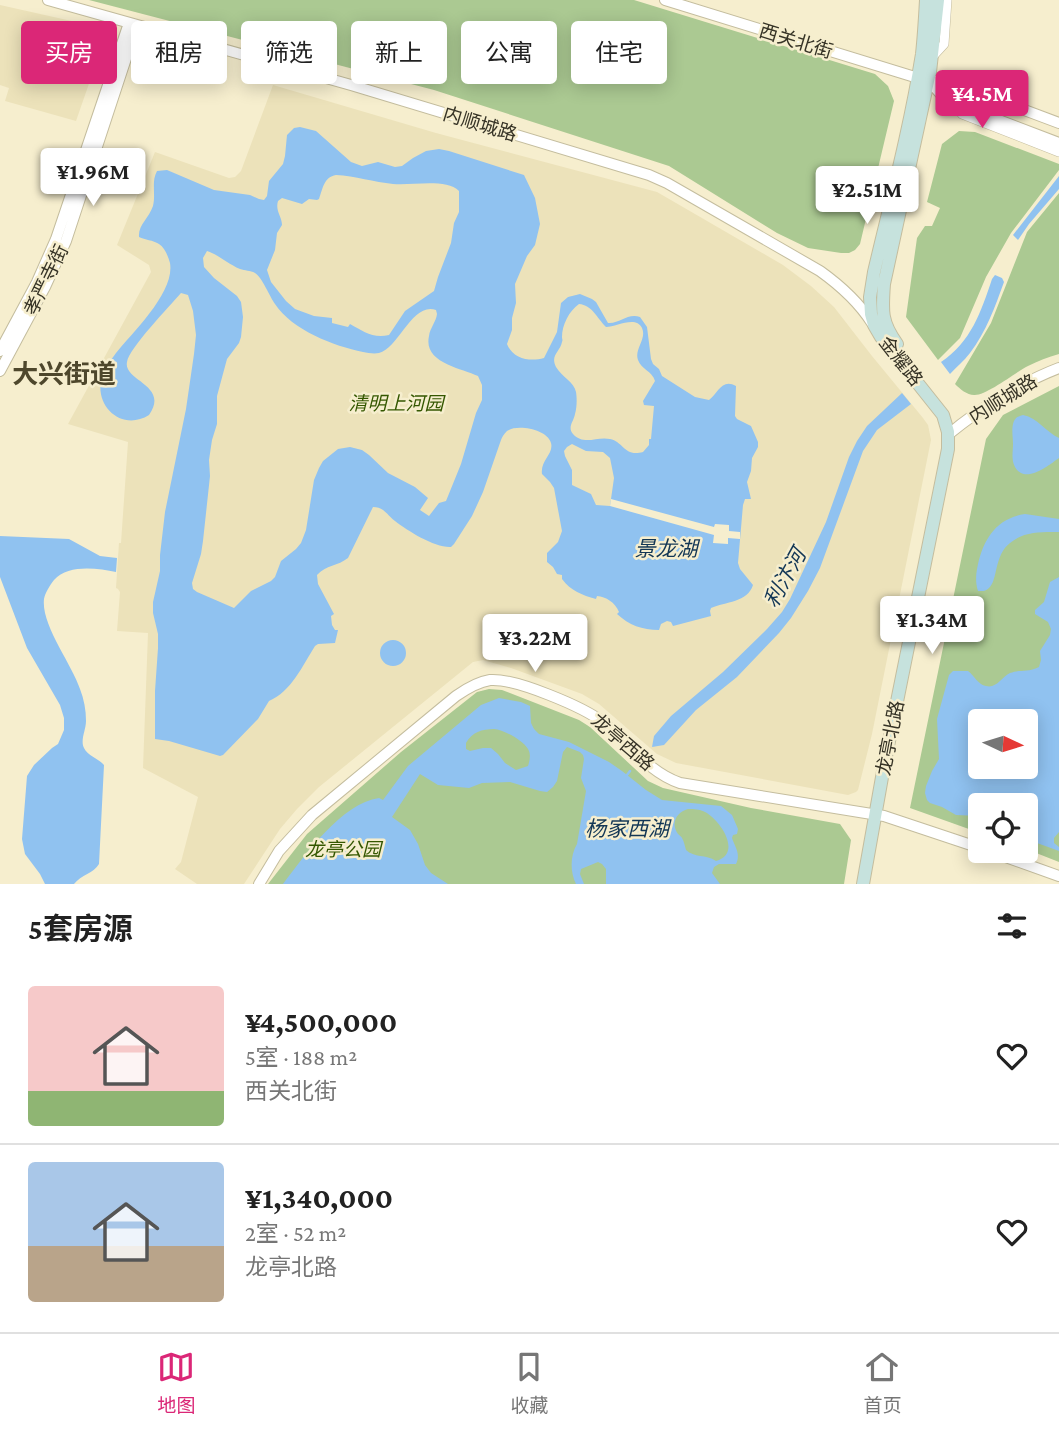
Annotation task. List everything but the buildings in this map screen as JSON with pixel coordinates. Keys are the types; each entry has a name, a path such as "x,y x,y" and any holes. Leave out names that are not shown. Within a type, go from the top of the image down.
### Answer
{"main road":[{"name":"金耀路","path":"926,0 923,80 886,273 883,308 888,331 950,411 951,430"},
{"name":"金耀路","path":"938,0 932,57 910,117 870,297 874,325 881,337 943,415 951,430"},
{"name":"龙亭北路","path":"863,884 880,816 955,459 957,440 951,430"},
{"name":"龙亭北路","path":"872,884 880,816"}],"street":[{"name":"内顺城路","path":"48,0 131,23"},
{"name":"西关北街","path":"664,0 923,80 958,85 1059,123"},
{"path":"932,57 944,44 947,0"},
{"name":"孝严寺街","path":"0,351 37,282 56,239 131,30"},
{"name":"孝严寺街","path":"0,371 66,241 131,30"},
{"name":"内顺城路","path":"227,50 657,178 820,271 856,300 874,325"},
{"name":"西关北街","path":"923,80 946,100 1059,143"},
{"path":"955,103 962,114 1059,152"},
{"name":"内顺城路","path":"951,430 1029,381 1059,368"},
{"name":"龙亭西路","path":"259,884 279,851 312,815 456,696 469,687 500,680 581,708 604,723 657,772 680,783 880,816 968,844"},
{"path":"1022,863 1059,876"}],"shaded area":[{"path":"0,5 72,21 21,21 21,84 89,84 76,121 5,101 9,88 0,85"},
{"name":"清明上河园","path":"273,85 436,133 657,192 783,265 834,307 923,418 928,425 931,440 872,734 856,792 848,795 676,763 657,754 599,704 582,694 483,660 473,662 319,787 280,829 244,884 197,884 175,869 181,862 198,797 143,768 148,633 117,631 120,592 116,588 128,442 68,424 151,272 149,265 117,245 155,152 229,178 235,177 241,171"}],"green space":[{"path":"89,0 634,0 875,74 888,86 894,101 860,244 849,253 841,253 808,248 777,233 669,166 411,84 447,84 447,21 351,21 351,68 337,65 337,21 241,21 241,40 227,36 227,21 170,21"},
{"path":"959,131 975,132 1059,164 1059,170 1011,233 986,277 960,338 938,360 906,317 917,238 925,226 932,226 940,208 927,202 942,144"},
{"path":"1059,193 1059,354 1028,366 986,392 974,395 966,393 955,384 991,323 1027,232"},
{"path":"1059,386 1059,862 1038,854 1038,793 968,793 968,829 910,808 986,439 1003,415"},
{"name":"龙亭公园","path":"502,690 579,720 648,781 663,788 840,824 851,840 844,884 268,884 307,834 401,752 477,692"}],"water":[{"name":"景龙湖","path":"294,128 316,131 351,162 362,166 378,162 395,167 402,166 426,151 439,149 524,175 535,198 540,224 535,245 515,284 516,303 507,344 518,356 533,360 544,358 557,332 561,303 568,297 580,294 596,302 608,323 631,316 640,317 647,327 653,364 662,376 695,397 709,400 724,385 736,386 735,416 751,426 758,442 747,482 751,499 745,499 743,505 738,563 753,585 746,595 711,608 711,616 673,626 667,621 661,624 659,630 631,624 617,614 617,608 610,601 573,590 562,579 562,575 557,574 547,562 547,553 558,542 562,531 554,488 542,474 543,465 551,451 551,443 538,431 512,429 502,438 472,516 451,547 437,545 422,538 400,525 383,510 373,507 348,558 317,575 318,584 334,614 331,616 332,625 338,630 335,643 315,646 290,685 269,701 258,719 223,755 155,739 158,634 153,602 160,571 165,512 194,354 196,335 188,295 181,293 142,337 127,362 128,369 154,397 154,405 149,415 129,420 112,413 102,397 102,376 116,353 152,311 170,274 170,263 163,248 139,237 140,229 153,206 157,171 167,170 214,190 250,195 264,200 269,181 283,164 287,135","holes":["332,176 393,184 446,185 459,191 459,212 434,291 405,311 389,335 373,335 350,324 348,327 332,323 332,318 314,316 295,309 271,282 267,270 275,250 277,233 282,225 277,208 278,201 282,198 302,204 309,199 317,200 326,181","207,251 240,269 255,273 275,304 292,322 314,336 363,352 377,353 386,349 420,313 427,309 436,310 429,336 432,353 445,363 478,376 482,385 482,400 446,501 439,503 429,516 420,510 428,498 415,487 388,473 362,450 350,447 338,449 323,461 314,480 306,530 301,543 281,561 271,581 251,591 234,608 197,592 192,583 203,541 210,476 209,460 217,424 217,396 227,359 241,337 243,317 241,302 237,296 204,267 203,258","584,305 594,312 606,327 635,322 642,328 643,336 637,356 641,366 655,381 643,401 644,405 654,406 651,439 643,452 628,451 610,439 577,438 571,431 576,392 556,367 554,359 561,345 565,323 575,307","572,444 586,451 603,452 610,458 614,478 610,506 596,505 591,494 572,485 572,470 564,451"]},
{"path":"1059,176 1059,189 1018,240 1013,235"},
{"path":"995,275 1004,282 990,319 970,353 950,374 941,362 960,345 974,325"},
{"path":"902,393 911,404 877,430 863,451 820,568 791,618 737,677 696,710 664,745 652,747 654,736 671,716 723,672 782,612 826,522 857,441 867,426"},
{"path":"1023,415 1059,438 1059,458 1031,474 1019,472 1013,458 1013,424 1017,417"},
{"path":"1025,514 1059,519 1059,532 1027,534 1015,539 1001,554 992,584 984,591 978,591 977,567 988,538 999,525"},
{"path":"0,536 69,539 100,556 117,558 116,572 83,568 67,571 54,580 44,599 47,621 83,697 86,717 84,748 104,765 99,864 74,884 45,884 25,854 22,839 27,776 34,765 58,744 64,730 64,718 60,705 27,648 0,577"},
{"path":"1059,577 1059,832 1054,843 1059,847 1059,851 1038,843 1038,793 968,793 968,816 956,815 930,803 925,793 939,759 937,719 949,675 953,671 968,671 981,684 990,686 1010,673 1039,667 1040,651 1051,629 1048,622 1035,614 1035,610 1044,602 1050,582"},
{"path":"393,640 402,644 406,653 402,662 393,666 384,662 380,653 384,644"},
{"name":"杨家西湖","path":"499,698 521,702 530,706 531,723 539,734 569,742 609,762 662,800 721,806 732,815 738,829 732,838 738,854 736,864 719,864 714,867 712,873 720,884 606,884 606,869 598,862 581,869 584,884 576,884 572,864 586,791 581,778 584,759 580,752 567,747 563,752 557,781 547,792 510,782 482,783 469,788 438,785 420,774 392,817 410,830 431,873 448,884 283,884 313,845 338,820 365,802 379,798 383,800 408,766 481,705","holes":["494,729 513,736 526,746 530,755 528,766 516,770 491,748 470,751 466,749 468,739 474,734","688,809 705,812 717,822 728,844 724,857 716,861 686,850 675,822 678,815"]}],"pier":[{"path":"611,499 714,527 715,524 729,525 729,531 740,532 740,539 728,538 728,544 713,543 714,535 610,506"}],"waterway":[{"path":"627,775 630,771"}],"district":[{"name":"大兴街道","path":"64,374"}],"water label":[{"name":"利汴河","path":"785,578"}]}
